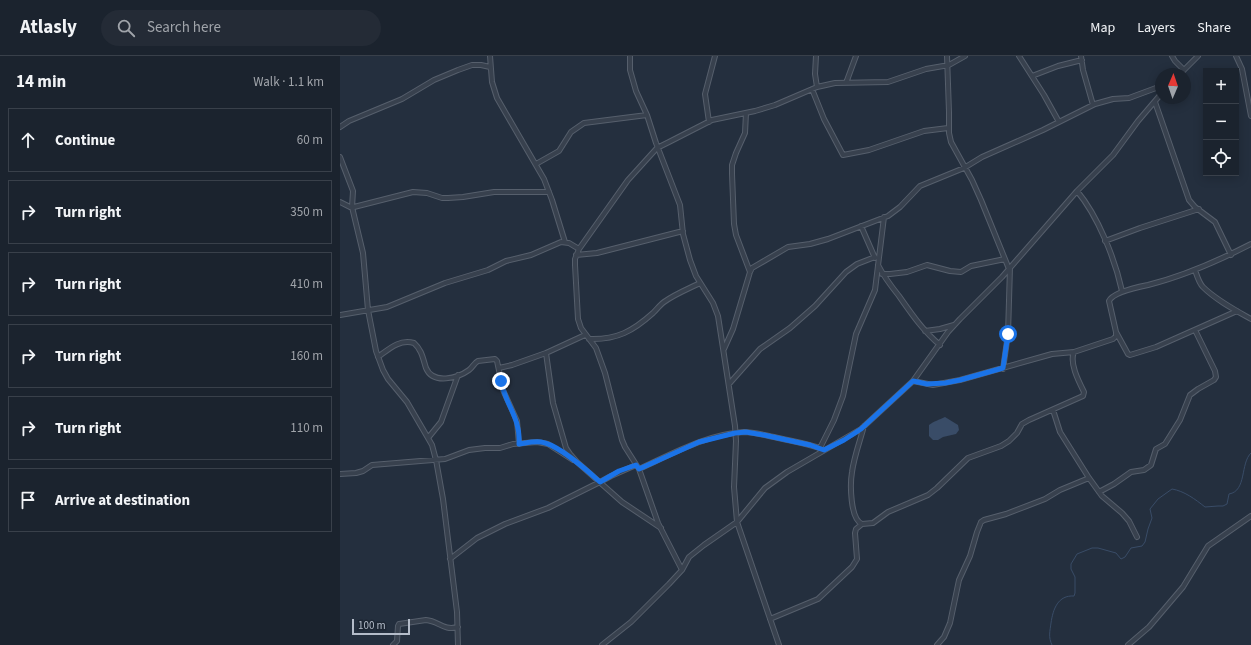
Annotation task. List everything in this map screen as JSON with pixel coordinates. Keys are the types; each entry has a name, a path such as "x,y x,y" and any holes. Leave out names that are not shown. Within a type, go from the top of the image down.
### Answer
{"street":[{"path":"490,56 492,82 497,98 525,148 536,164 549,192 565,242"},
{"path":"630,56 630,70 636,91 680,205 683,231 690,260 696,276 713,303 718,316 735,433 734,487 737,522 779,645"},
{"path":"709,122 705,94 715,56"},
{"path":"816,56 816,87"},
{"path":"846,83 856,56"},
{"path":"947,56 948,128 950,142 972,180 1010,268 1008,334 1003,368"},
{"path":"682,570 661,528 638,467 622,440 605,373 596,348 580,328 576,310 575,265 576,255 579,249 628,180 657,148 709,122 775,105 816,87 835,83 888,82 926,69 948,64 964,56"},
{"path":"1019,56 1059,122"},
{"path":"1172,56 1182,68"},
{"path":"1186,68 1198,56"},
{"path":"1236,56 1242,69 1251,116"},
{"path":"1032,76 1081,58 1093,105"},
{"path":"340,127 349,121 402,99 434,80 458,70 472,65 481,64 490,67"},
{"path":"724,349 733,329 750,272 752,268 760,262 788,247 810,244 884,217 900,207 920,186 964,168 982,157 1044,130 1093,105 1113,99 1135,96 1155,88"},
{"path":"812,89 824,119 843,155 869,150 924,131 948,128"},
{"path":"602,645 631,622 669,584 682,570 689,558 704,545 737,522 765,488 822,449 844,440 864,426 913,381 954,325 1002,277 1077,191 1113,155 1138,120 1155,102"},
{"path":"1156,104 1188,198 1195,207 1215,222 1231,254"},
{"path":"746,113 745,133 732,165 732,174 734,224 736,235 750,272"},
{"path":"536,164 559,151 571,132 584,123 646,115"},
{"path":"340,157 351,185 353,199 352,207 363,253 368,310 378,357 388,379 407,402 432,445 436,460 443,499 457,612 458,645"},
{"path":"1077,191 1091,211 1105,241 1113,260 1122,292"},
{"path":"340,202 352,207 413,192 426,193 442,198 448,198 494,192 549,192"},
{"path":"1105,241 1199,209"},
{"path":"822,449 843,396 856,334 876,284 884,217"},
{"path":"862,226 882,274 887,282 926,331 940,345"},
{"path":"576,255 597,253 683,231"},
{"path":"340,315 387,307 458,279 488,270 506,261 531,255 557,243 565,242 579,249"},
{"path":"1236,311 1156,347 1130,355 1116,332 1109,301 1112,297 1122,292 1218,262 1251,244"},
{"path":"729,384 760,348 790,328 814,306 846,272 857,264 875,257"},
{"path":"882,274 907,272 927,264 950,271 961,272 971,266 1005,258"},
{"path":"1195,270 1203,287 1227,305 1251,319"},
{"path":"589,338 603,339 616,337 629,332 664,302 700,283"},
{"path":"926,331 954,325"},
{"path":"1099,492 1131,472 1144,470 1151,465 1156,449 1165,444 1180,420 1190,395 1214,380 1216,377 1215,371 1195,330"},
{"path":"913,381 927,384 960,380 1052,354 1074,352 1113,338 1116,336 1116,332"},
{"path":"499,368 546,353 585,335"},
{"path":"378,357 394,345 410,342 417,346 423,356 428,371 434,377 442,379 458,375 468,370 478,361 495,359 499,368 503,390 517,421 519,444"},
{"path":"770,619 818,599 852,567 857,559 855,533 856,529 862,524 873,523 888,512 928,495 938,488 968,458 1001,446 1013,438 1022,424 1084,394 1076,377 1072,358 1074,352"},
{"path":"546,353 553,404 566,448 577,462"},
{"path":"428,438 441,422 458,375"},
{"path":"1053,410 1060,432 1089,478 1099,492 1129,521 1137,537"},
{"path":"862,524 856,520 854,515 851,486 852,472 864,426"},
{"path":"450,559 477,538 505,524 553,506 615,473 638,467 699,442 735,433 746,432 822,449"},
{"path":"340,474 356,473 372,465 445,459 469,450 500,448 519,444 542,442 548,444 577,462 622,502 661,528"},
{"path":"936,645 944,636 950,624 959,580 970,556 981,522 1045,499 1060,490 1089,478"},
{"path":"1128,645 1149,627 1183,587 1208,546 1251,516"},
{"path":"394,645 397,641 398,626 400,624 430,620 444,627 458,627"}],"water":[{"path":"945,417 958,425 959,430 956,434 943,437 938,440 933,440 929,436 929,425"}],"waterway":[{"path":"1052,645 1050,631 1055,608 1060,600 1068,596 1074,596 1075,593 1075,577 1071,569 1071,564 1077,554 1092,548 1098,548 1116,553 1121,559 1125,557 1131,548 1142,546 1145,542 1152,518 1150,509 1158,499 1172,489 1185,493 1205,507 1223,506 1227,504 1229,494 1235,492 1241,482 1245,463 1251,453"}],"route":[{"path":"501,381 503,390 517,421 519,444 542,442 548,444 577,462 600,482 619,471 636,465 639,469 699,442 735,433 746,432 764,435 810,445 824,450 861,429 913,381 927,384 945,383 974,377 1003,368 1008,334"}]}
